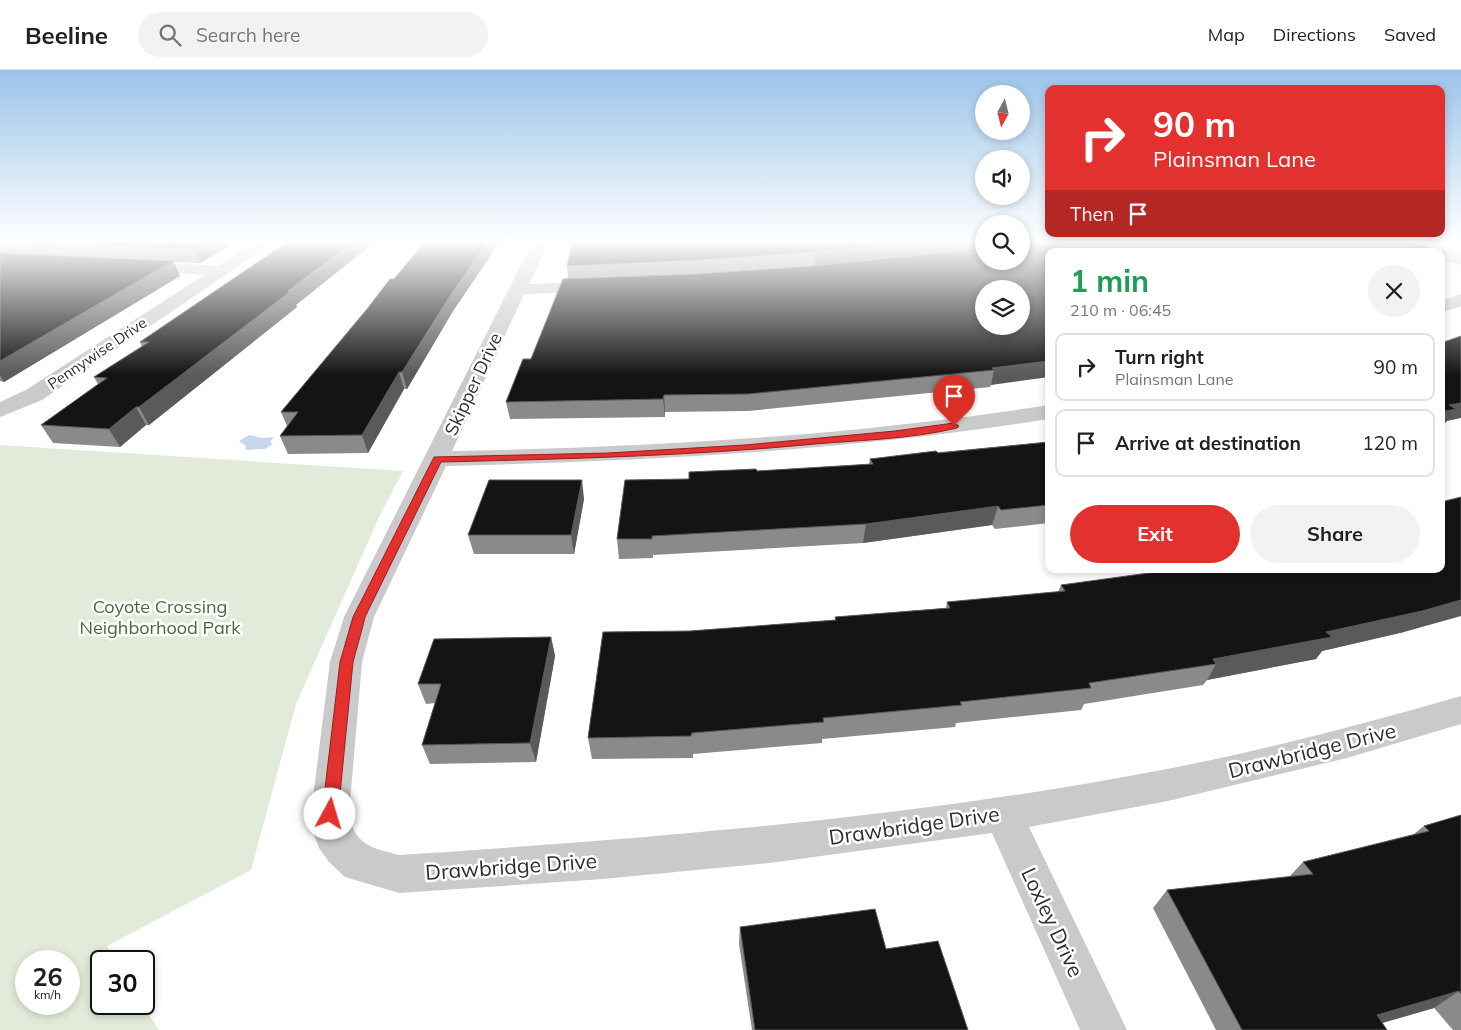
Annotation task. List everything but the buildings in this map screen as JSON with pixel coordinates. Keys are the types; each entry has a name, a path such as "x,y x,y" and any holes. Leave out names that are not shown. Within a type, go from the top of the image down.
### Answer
{"street":[{"name":"Pennywise Drive","path":"0,410 19,403 41,391 199,286"},
{"name":"Skipper Drive","path":"359,864 343,849 333,836 330,814 346,662 359,617 520,286"},
{"path":"518,289 615,287"},
{"path":"1445,306 1461,299"},
{"path":"437,459 608,456 745,448 895,434 1045,413"},
{"name":"Drawbridge Drive","path":"359,864 399,874 603,860 769,845 1003,814 1177,782 1347,743 1461,710"},
{"name":"Loxley Drive","path":"1003,814 1104,1030"}],"green space":[{"name":"Coyote Crossing Neighborhood Park","path":"0,445 403,471 380,515 296,704 251,870 107,946 109,950 90,950 90,1015 149,1015 159,1030 0,1030"}],"water":[{"path":"249,435 262,438 274,437 270,442 273,444 265,449 245,450 246,446 239,441"}],"route":[{"path":"330,814 346,662 355,629 359,617 437,459 608,456 745,448 895,434 954,426"}]}
